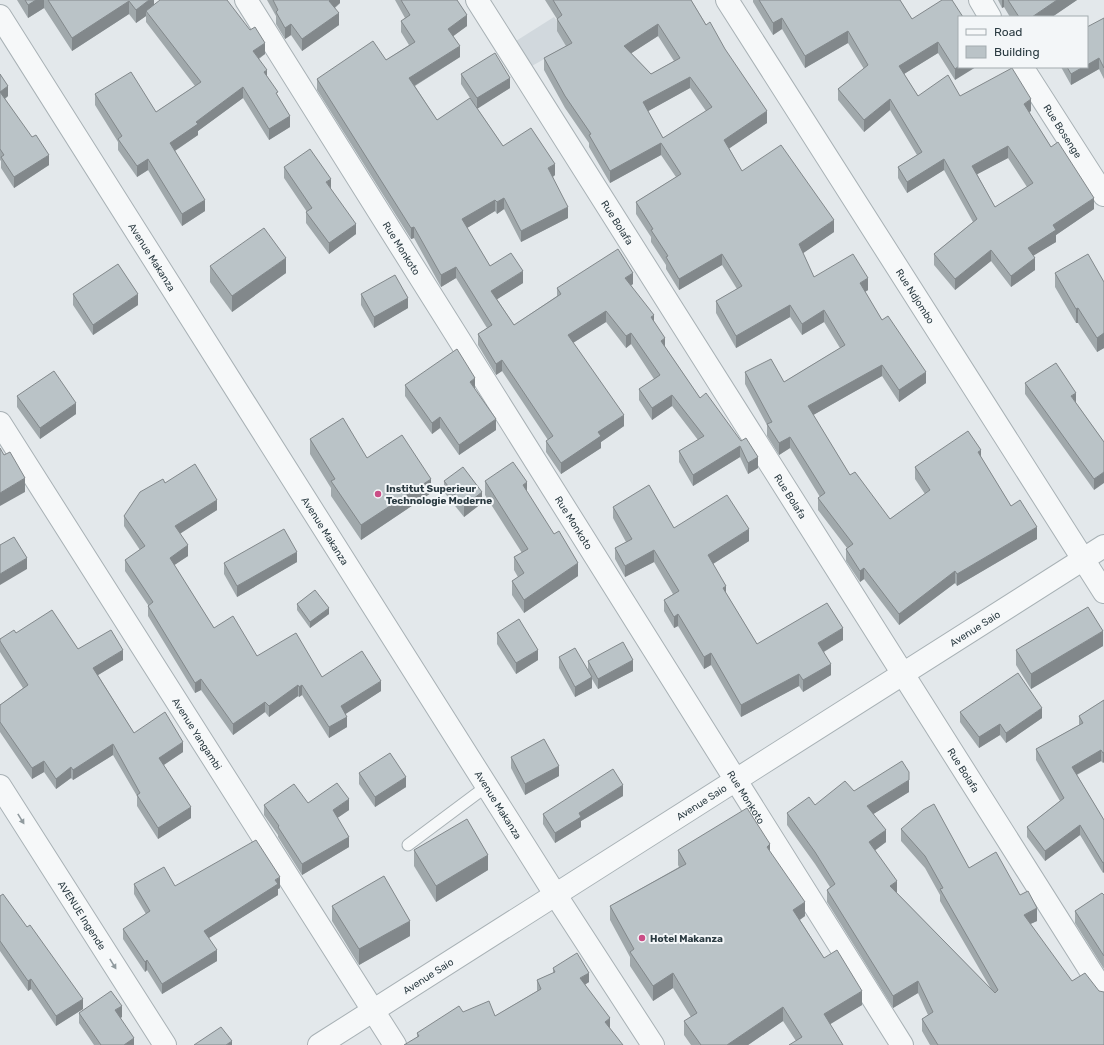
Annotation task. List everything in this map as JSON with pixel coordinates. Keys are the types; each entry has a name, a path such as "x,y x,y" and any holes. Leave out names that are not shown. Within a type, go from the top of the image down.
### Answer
{"street":[{"name":"Rue Monkoto","path":"246,0 902,1045"},
{"name":"Rue Bolafa","path":"477,0 1104,992"},
{"name":"Rue Ndjombo","path":"727,0 1104,592"},
{"path":"980,0 989,16"},
{"name":"Avenue Makanza","path":"0,16 487,786 653,1045"},
{"name":"Rue Bosenge","path":"1023,68 1104,196"},
{"name":"Avenue Yangambi","path":"0,423 395,1045"},
{"name":"Avenue Saio","path":"319,1045 1104,546"},
{"name":"AVENUE Ingende","path":"0,786 165,1045"}],"lane":[{"path":"408,845 487,786"}],"shaded area":[{"path":"554,17 573,43 530,67 516,41"}],"building":[{"path":"25,0 36,0 28,5"},
{"path":"48,0 149,0 136,10 129,1 72,38"},
{"path":"160,0 227,0 250,30 255,27 265,43 253,51 267,70 264,72 278,92 276,93 290,116 269,129 243,87 196,122 198,124 170,143 205,200 182,214 148,159 137,166 118,139 122,136 95,94 131,72 156,112 201,82 146,11"},
{"path":"273,0 330,0 329,1 339,13 302,39 291,24 285,28 276,12 278,10"},
{"path":"401,0 457,0 467,15 448,29 460,46 409,78 437,120 470,98 503,146 531,128 555,164 548,168 568,207 521,231 504,198 497,202 495,200 462,219 490,266 511,253 523,271 491,291 514,325 561,294 557,288 618,249 633,273 625,278 654,315 651,317 665,338 661,341 700,398 706,393 741,441 746,438 758,457 748,463 740,446 693,475 679,451 704,436 672,395 652,408 639,389 660,375 631,333 626,336 606,311 568,335 624,415 598,432 601,436 561,463 546,441 553,436 502,360 496,364 478,334 492,325 456,267 441,275 414,227 411,228 317,79 373,41 386,60 415,42 401,21 410,15"},
{"path":"553,0 691,0 706,25 710,22 725,49 767,111 724,140 742,171 781,145 834,220 799,244 814,277 853,254 868,278 860,283 882,320 888,316 926,372 899,390 882,365 808,406 850,475 855,472 890,519 930,490 915,467 968,431 981,450 978,452 1011,506 1020,500 1037,527 957,574 955,571 899,614 864,568 860,571 846,549 853,544 818,498 825,493 790,437 779,443 767,424 772,422 745,372 771,359 784,382 845,345 824,310 802,324 790,305 736,336 716,301 742,286 722,254 679,279 666,257 668,256 651,230 653,229 636,202 681,174 661,143 610,171 589,135 591,134 565,96 544,58 572,43 557,19 562,15","holes":["658,24 680,58 651,74 624,46","690,77 712,107 663,138 643,102"]},
{"path":"759,0 900,0 912,19 942,0 952,0 962,16 958,16 958,67 955,69 938,42 899,66 918,96 948,75 960,96 1012,68 1031,99 1024,104 1051,147 1058,142 1094,198 1053,225 1056,230 1028,248 1035,258 1011,276 991,250 955,279 934,254 977,219 944,159 907,182 898,167 922,152 890,99 864,120 838,89 868,65 848,31 805,56 782,18 773,23","holes":["1008,146 1033,183 995,207 972,166"]},
{"path":"1008,0 1057,0 1033,16 1018,16"},
{"path":"1104,18 1104,68 1099,58 1088,64 1088,26"},
{"path":"495,53 510,78 477,98 461,74"},
{"path":"1068,68 1081,68 1071,74"},
{"path":"0,74 8,86 0,92"},
{"path":"0,92 32,137 36,135 49,155 14,177 1,157 4,155 0,149"},
{"path":"310,149 331,179 326,182 356,224 329,243 306,212 312,208 284,167"},
{"path":"264,228 286,258 232,296 210,266"},
{"path":"1088,254 1104,282 1104,333 1097,338 1078,308 1076,309 1055,273"},
{"path":"118,264 138,294 93,325 73,294"},
{"path":"395,275 408,298 374,317 361,294"},
{"path":"457,349 475,378 470,382 496,419 459,445 440,417 432,423 405,385"},
{"path":"1056,363 1076,393 1071,396 1104,442 1104,472 1094,479 1025,383"},
{"path":"54,371 76,403 40,428 17,396"},
{"path":"343,418 367,458 402,435 431,479 361,525 331,481 335,479 310,439"},
{"path":"0,448 4,455 10,452 25,478 0,493"},
{"path":"513,462 527,482 523,485 554,534 559,531 578,563 524,600 512,581 524,573 514,557 528,549 485,481"},
{"path":"195,464 217,500 175,526 188,545 170,558 214,628 233,616 257,656 296,633 322,677 362,651 381,681 341,706 347,717 329,727 302,685 299,687 298,685 269,706 265,702 233,724 201,679 195,683 148,606 153,602 125,560 145,546 124,516 140,492 163,479 165,483"},
{"path":"463,467 482,492 464,506 444,481"},
{"path":"649,485 674,528 727,495 749,529 708,555 726,586 723,588 757,644 827,603 843,628 818,643 831,664 803,680 799,674 741,705 711,653 704,657 678,614 674,617 664,600 679,591 654,550 625,566 615,548 632,539 613,507"},
{"path":"284,529 297,552 237,586 224,563"},
{"path":"14,537 27,558 0,574 0,545"},
{"path":"315,590 329,608 310,622 297,604"},
{"path":"1088,607 1103,631 1031,674 1016,650"},
{"path":"52,610 78,649 111,630 123,650 93,668 134,733 165,712 183,742 159,758 191,807 158,828 137,795 140,793 113,744 73,770 71,767 56,779 44,761 32,768 0,722 0,705 28,685 0,639 14,630 16,633"},
{"path":"519,619 538,650 516,663 497,633"},
{"path":"623,642 633,660 598,679 588,661"},
{"path":"575,648 592,677 575,687 559,657"},
{"path":"1018,673 1042,708 1006,733 1000,724 979,737 960,712"},
{"path":"1104,700 1104,752 1103,753 1101,750 1072,767 1104,820 1103,863 1080,825 1045,851 1027,827 1064,798 1036,749 1083,723 1079,716"},
{"path":"544,739 559,766 525,784 511,757"},
{"path":"390,753 406,777 375,797 359,773"},
{"path":"902,761 909,772 909,780 867,806 886,830 869,842 897,881 890,886 995,993 998,990 940,889 943,888 925,856 901,829 923,810 934,804 969,868 996,852 1020,895 1028,891 1037,908 1024,915 1072,981 1085,973 1099,991 1104,992 1104,1045 938,1045 922,1019 933,1012 918,981 893,996 827,890 835,884 815,852 787,813 809,797 815,805 845,781 854,791"},
{"path":"613,769 623,785 579,813 581,817 555,833 543,814"},
{"path":"337,783 349,799 333,810 349,837 302,864 278,827 279,826 264,805 294,784 308,803"},
{"path":"747,808 770,844 767,847 805,902 793,910 824,958 837,950 862,991 824,1014 843,1045 789,1045 802,1037 783,1007 727,1045 701,1045 684,1021 697,1013 673,973 653,986 630,952 634,949 610,906 686,864 678,850"},
{"path":"467,819 488,855 436,886 414,850"},
{"path":"256,840 280,877 275,880 278,884 204,931 217,950 162,984 147,960 145,962 123,929 150,911 134,884 164,867 175,886"},
{"path":"384,876 410,921 359,949 332,906"},
{"path":"1102,893 1104,895 1104,956 1075,911"},
{"path":"3,894 27,927 30,925 83,999 56,1016 31,979 28,981 0,941 0,896"},
{"path":"577,953 589,973 580,978 610,1018 605,1022 623,1045 404,1045 419,1036 417,1033 459,1006 463,1012 489,1001 495,1016 541,989 537,980 555,972 553,968"},
{"path":"111,991 122,1006 115,1010 134,1038 124,1045 101,1045 79,1013"},
{"path":"221,1027 232,1041 226,1045 194,1045"}],"place":[{"name":"Institut Superieur Technologie Moderne","path":"378,494"},
{"name":"Hotel Makanza","path":"642,938"}]}
